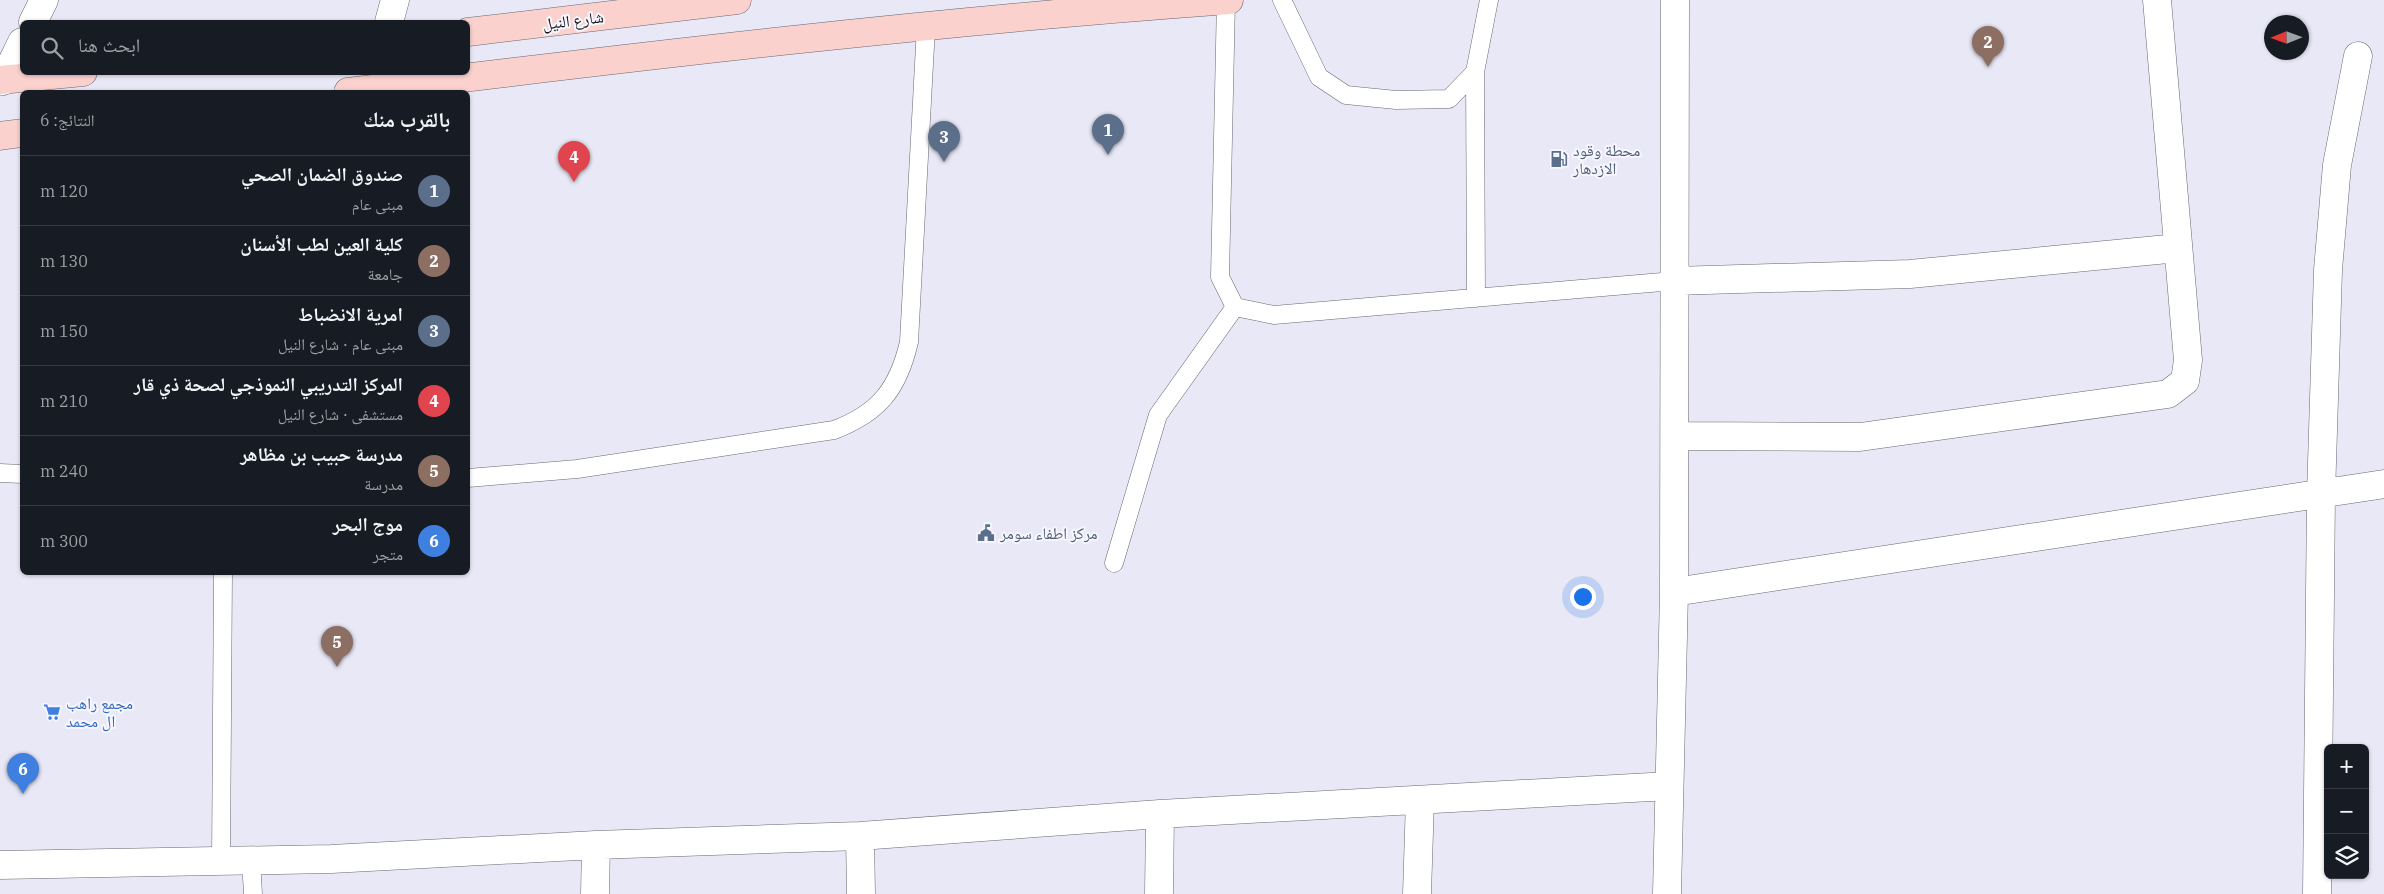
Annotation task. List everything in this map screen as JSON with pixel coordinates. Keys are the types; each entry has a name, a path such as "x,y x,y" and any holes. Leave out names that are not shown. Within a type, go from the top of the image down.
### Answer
{"main road":[{"name":"شارع النيل","path":"470,32 737,0"},
{"path":"365,90 926,27 1227,0"},
{"path":"1,87 67,75"},
{"path":"0,136 20,133"}],"street":[{"path":"33,20 44,0"},
{"path":"390,20 395,0"},
{"path":"1667,894 1674,592 1675,0"},
{"path":"1674,436 1860,438 2168,394 2185,381 2188,360 2157,0"},
{"path":"1,87 20,46"},
{"path":"2317,894 2321,495 2328,270 2337,165 2358,56"},
{"path":"1674,281 1910,274 2178,248"},
{"path":"1674,592 2384,484"},
{"path":"0,865 331,859 596,845 860,836 1160,814 1669,786"},
{"path":"1417,894 1420,800"},
{"path":"1159,894 1160,814"},
{"path":"860,836 861,894"},
{"path":"595,894 596,845"}],"lane":[{"path":"1227,0 1220,277 1235,307"},
{"path":"1282,0 1319,77 1346,95 1396,100 1449,99 1475,72"},
{"path":"1476,298 1475,72 1489,0"},
{"path":"470,478 586,468 834,430 868,413 882,400 894,385 904,365 909,342 926,27"},
{"path":"1235,307 1274,315 1674,281"},
{"path":"1114,563 1158,415 1235,307"},
{"path":"0,473 20,474"},
{"path":"221,861 223,575"},
{"path":"251,860 253,894"}],"place":[{"name":"كلية العين لطب الأسنان","path":"1988,67"},
{"name":"صندوق الضمان الصحي","path":"1108,155"},
{"name":"محطة وقود الازدهار","path":"1559,159"},
{"name":"امرية الانضباط","path":"944,162"},
{"name":"المركز التدريبي النموذجي لصحة ذي قار","path":"574,182"},
{"name":"مركز اطفاء سومر","path":"986,533"},
{"name":"مدرسة حبيب بن مظاهر","path":"337,667"},
{"name":"مجمع راهب ال محمد","path":"52,712"},
{"name":"موج البحر","path":"23,794"}]}
